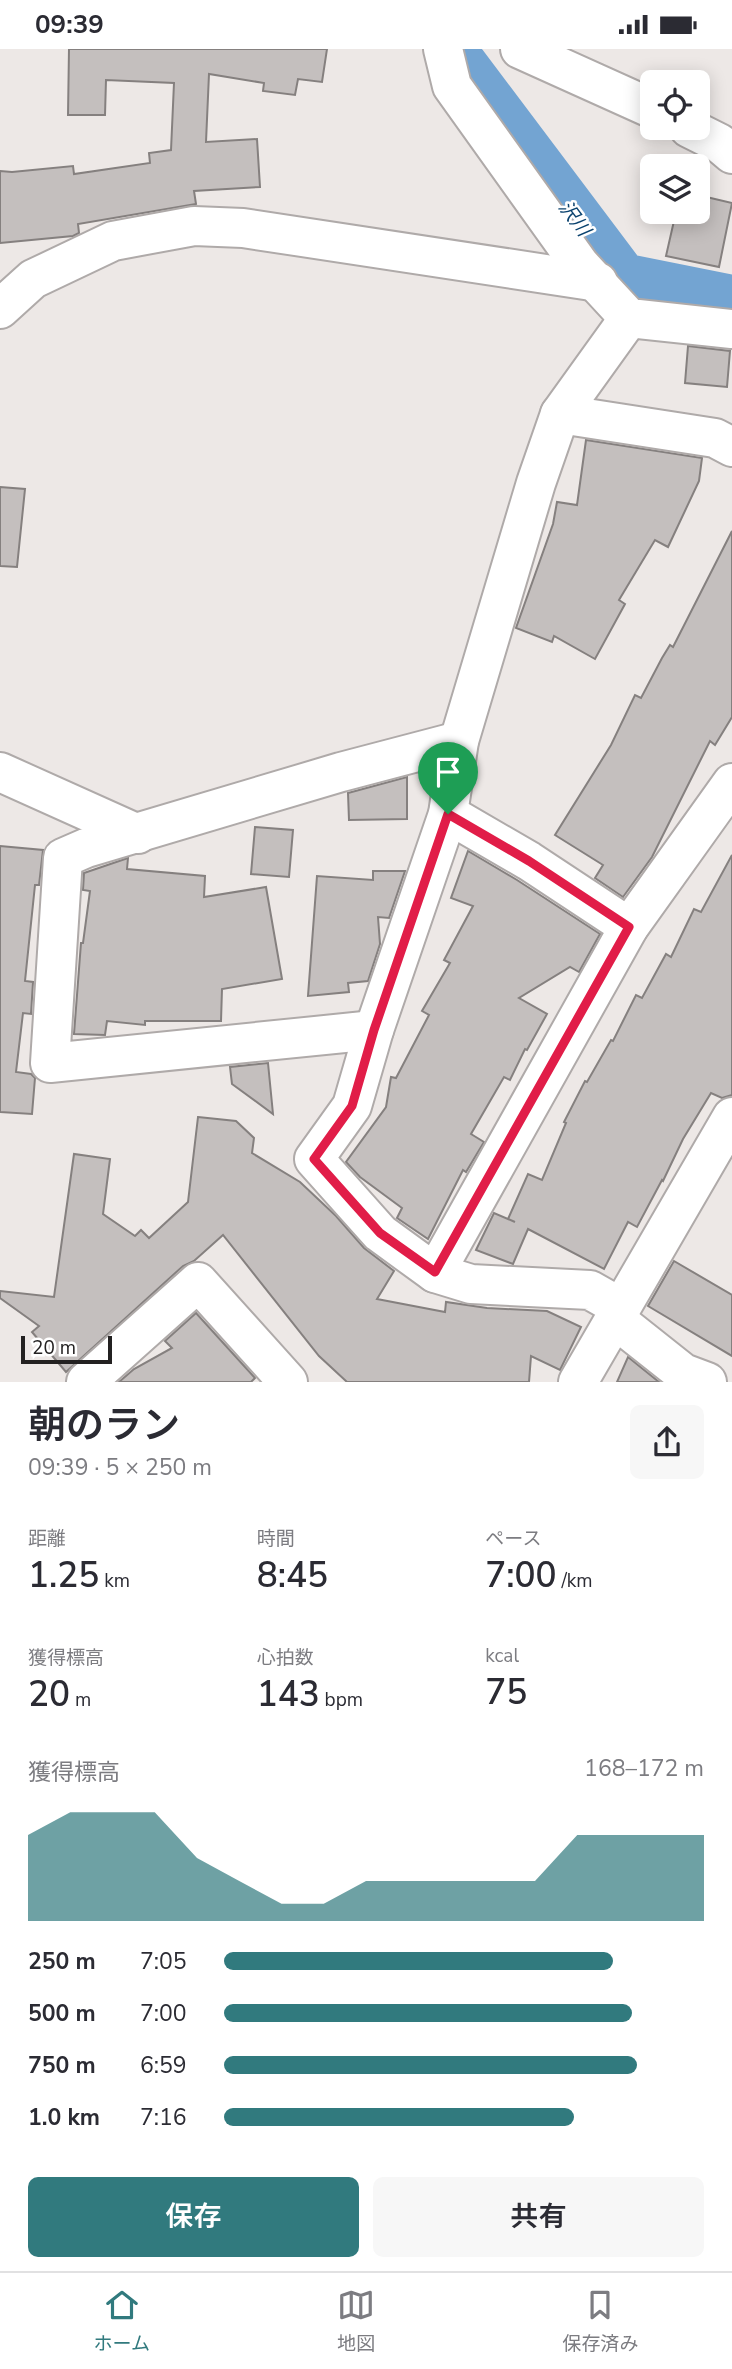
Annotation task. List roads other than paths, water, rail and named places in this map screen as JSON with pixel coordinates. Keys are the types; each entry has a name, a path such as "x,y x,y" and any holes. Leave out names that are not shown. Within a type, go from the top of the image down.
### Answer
{"street":[{"path":"443,49 452,86 580,265 629,318 732,329"},
{"path":"520,49 640,103"},
{"path":"710,138 732,154"},
{"path":"0,309 33,279 113,241 194,226 243,228 598,282"},
{"path":"629,318 560,414 536,483 459,741 448,814 374,1030 352,1106 314,1159 380,1233 435,1272 471,1284 590,1290 682,1373 707,1382"},
{"path":"560,414 715,438 732,447"},
{"path":"374,1030 50,1063 63,858 86,848 341,772 459,741"},
{"path":"0,772 138,834"},
{"path":"435,1272 629,927 731,787"},
{"path":"448,814 529,861 629,927"},
{"path":"578,1382 732,1117"},
{"path":"86,1382 198,1282 288,1382"}],"waterway":[{"name":"沢川","path":"461,66 622,280 732,302"}]}
